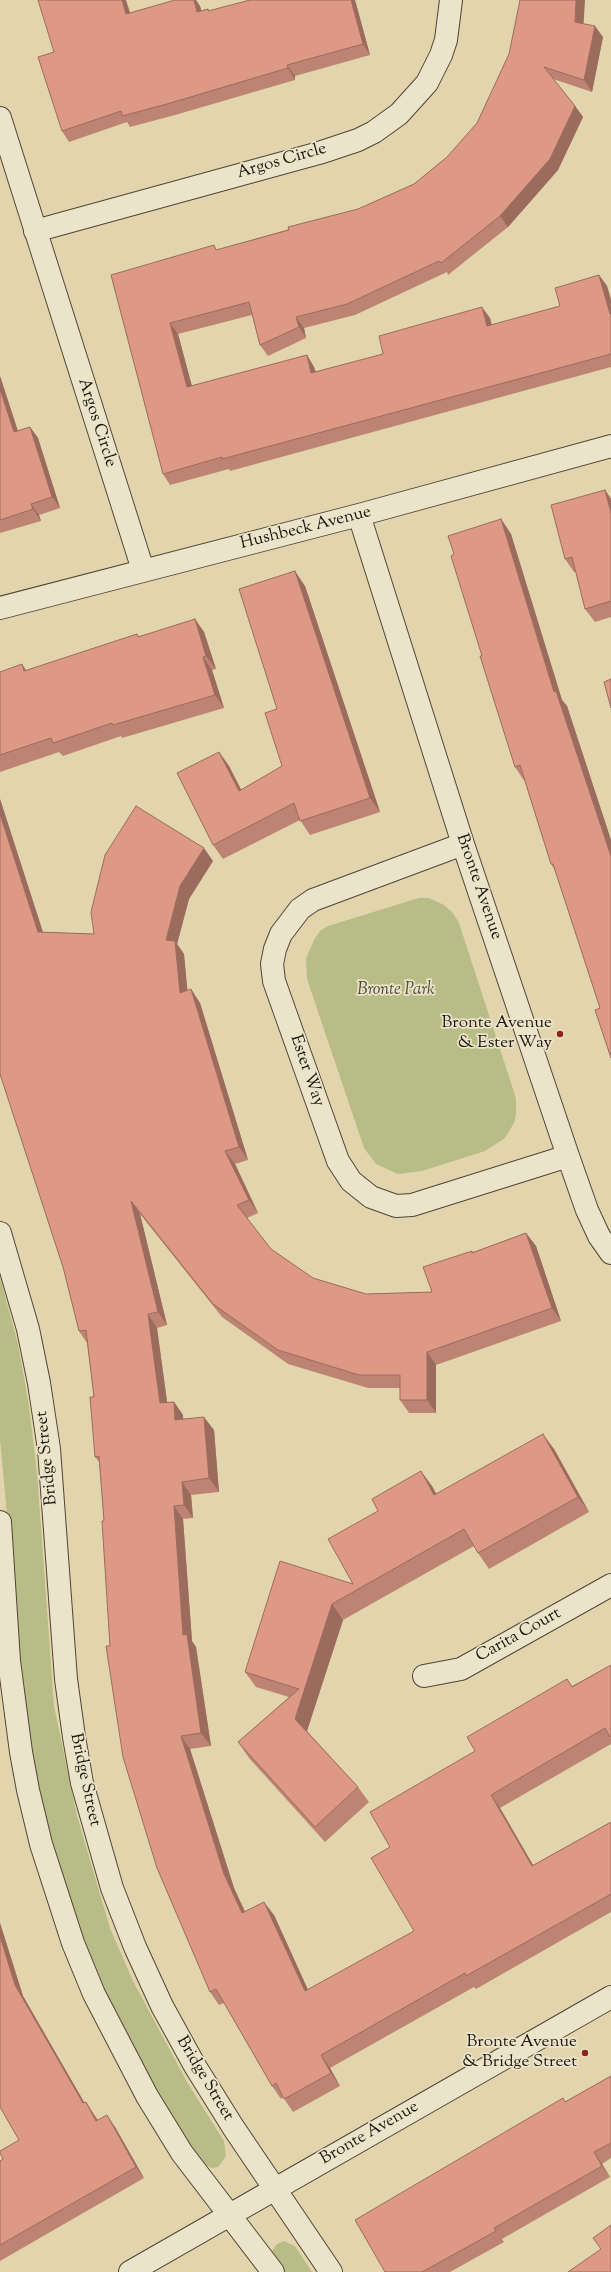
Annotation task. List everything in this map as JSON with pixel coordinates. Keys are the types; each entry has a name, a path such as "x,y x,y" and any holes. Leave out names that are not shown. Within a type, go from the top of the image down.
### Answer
{"street":[{"name":"Argos Circle","path":"35,231 72,219 319,153 358,140 374,132 399,114 428,83 446,40 451,0"},
{"name":"Argos Circle","path":"0,118 143,570"},
{"name":"Hushbeck Avenue","path":"0,608 359,515 611,446"},
{"name":"Bronte Avenue","path":"359,515 463,844 568,1156 587,1210 600,1236 611,1253"},
{"name":"Ester Way","path":"463,844 312,900 300,909 290,920 279,939 272,964 274,981 338,1161 351,1181 371,1197 396,1206 412,1205 568,1156"},
{"name":"Bridge Street","path":"0,1233 28,1329 40,1383 49,1450 67,1686 82,1783 112,1888 135,1947 162,2006 195,2066 331,2272"},
{"path":"0,1522 9,1661 21,1752 28,1790 56,1893 88,1980 118,2043 147,2096 182,2153 273,2272"},
{"name":"Carita Court","path":"424,1676 461,1669 611,1586"},
{"name":"Bronte Avenue","path":"130,2272 611,1997"}],"green space":[{"name":"Bronte Park","path":"419,898 429,898 444,905 453,913 459,923 516,1099 516,1115 514,1123 505,1138 485,1151 422,1171 398,1174 376,1164 364,1148 307,979 306,959 314,940 320,931 328,926"},
{"path":"0,1277 18,1344 29,1406 37,1472 54,1706 77,1816 110,1928 133,1981 187,2082 224,2141 226,2156 218,2167 212,2168 199,2162 119,2029 80,1940 39,1804 17,1666 7,1514 0,1439"},
{"path":"284,2241 295,2246 312,2272 283,2272 272,2255 272,2251 277,2244"}],"building":[{"path":"38,0 122,0 126,14 175,0 194,0 197,12 208,9 208,11 250,0 351,0 363,44 287,65 288,68 167,104 122,116 121,111 62,131 38,57 54,52"},
{"path":"520,0 576,0 575,22 595,26 584,80 544,67 575,106 550,159 500,216 441,263 439,261 347,304 296,317 299,327 260,345 249,302 170,323 187,387 307,355 311,373 383,354 379,336 482,307 487,326 560,306 555,288 599,275 610,314 611,313 611,354 163,474 111,275 214,245 216,250 289,230 288,227 358,209 414,184 447,157 477,123 509,54"},
{"path":"0,389 14,432 30,427 52,497 31,504 33,509 0,520"},
{"path":"605,490 611,513 611,601 585,609 572,557 565,559 551,505"},
{"path":"501,519 554,692 556,691 611,856 611,1058 595,1010 600,1008 553,864 551,864 520,765 515,767 480,656 482,656 451,556 454,554 448,536"},
{"path":"295,571 370,798 300,821 294,803 213,845 177,773 219,752 239,791 282,766 265,713 277,709 239,589"},
{"path":"195,619 206,656 203,657 215,695 113,725 112,723 53,743 51,738 0,755 0,672 22,664 24,671 137,634 138,637"},
{"path":"611,679 611,708 604,682"},
{"path":"136,806 204,848 180,886 166,940 175,941 180,993 191,989 239,1147 225,1151 249,1200 237,1205 271,1249 313,1278 366,1294 432,1292 423,1267 472,1251 472,1253 526,1233 552,1308 427,1352 427,1400 400,1400 400,1375 359,1375 278,1350 213,1304 131,1201 158,1312 148,1314 160,1403 174,1402 175,1420 204,1417 209,1478 182,1482 184,1505 174,1506 183,1635 187,1634 201,1733 181,1736 224,1874 242,1913 264,1902 305,1991 414,1931 371,1858 390,1847 370,1812 475,1751 467,1737 567,1679 572,1687 611,1665 611,1736 610,1737 605,1728 491,1795 532,1866 611,1822 611,1894 466,1976 465,1973 321,2055 331,2073 284,2099 276,2083 272,2086 216,1989 210,1992 157,1868 123,1757 106,1646 110,1646 102,1521 104,1521 99,1456 95,1457 90,1397 94,1397 86,1330 79,1331 63,1267 0,1074 0,814 38,932 94,934 91,912 105,855"},
{"path":"543,1434 578,1497 478,1553 464,1529 332,1604 295,1719 358,1787 315,1827 238,1742 299,1689 245,1672 280,1561 353,1584 328,1539 378,1511 372,1499 421,1471 434,1495"},
{"path":"0,1936 15,1985 83,2103 86,2102 96,2121 107,2115 136,2167 0,2245 0,2161 3,2159 0,2151 19,2140 0,2107"},
{"path":"611,2076 611,2143 594,2152 602,2166 494,2228 496,2231 422,2272 385,2272 355,2220 563,2098 565,2102"},
{"path":"611,2225 611,2272 568,2272 601,2249 593,2238"}],"place":[{"name":"Bronte Avenue & Ester Way","path":"560,1034"},
{"name":"Bronte Avenue & Bridge Street","path":"585,2053"}]}
